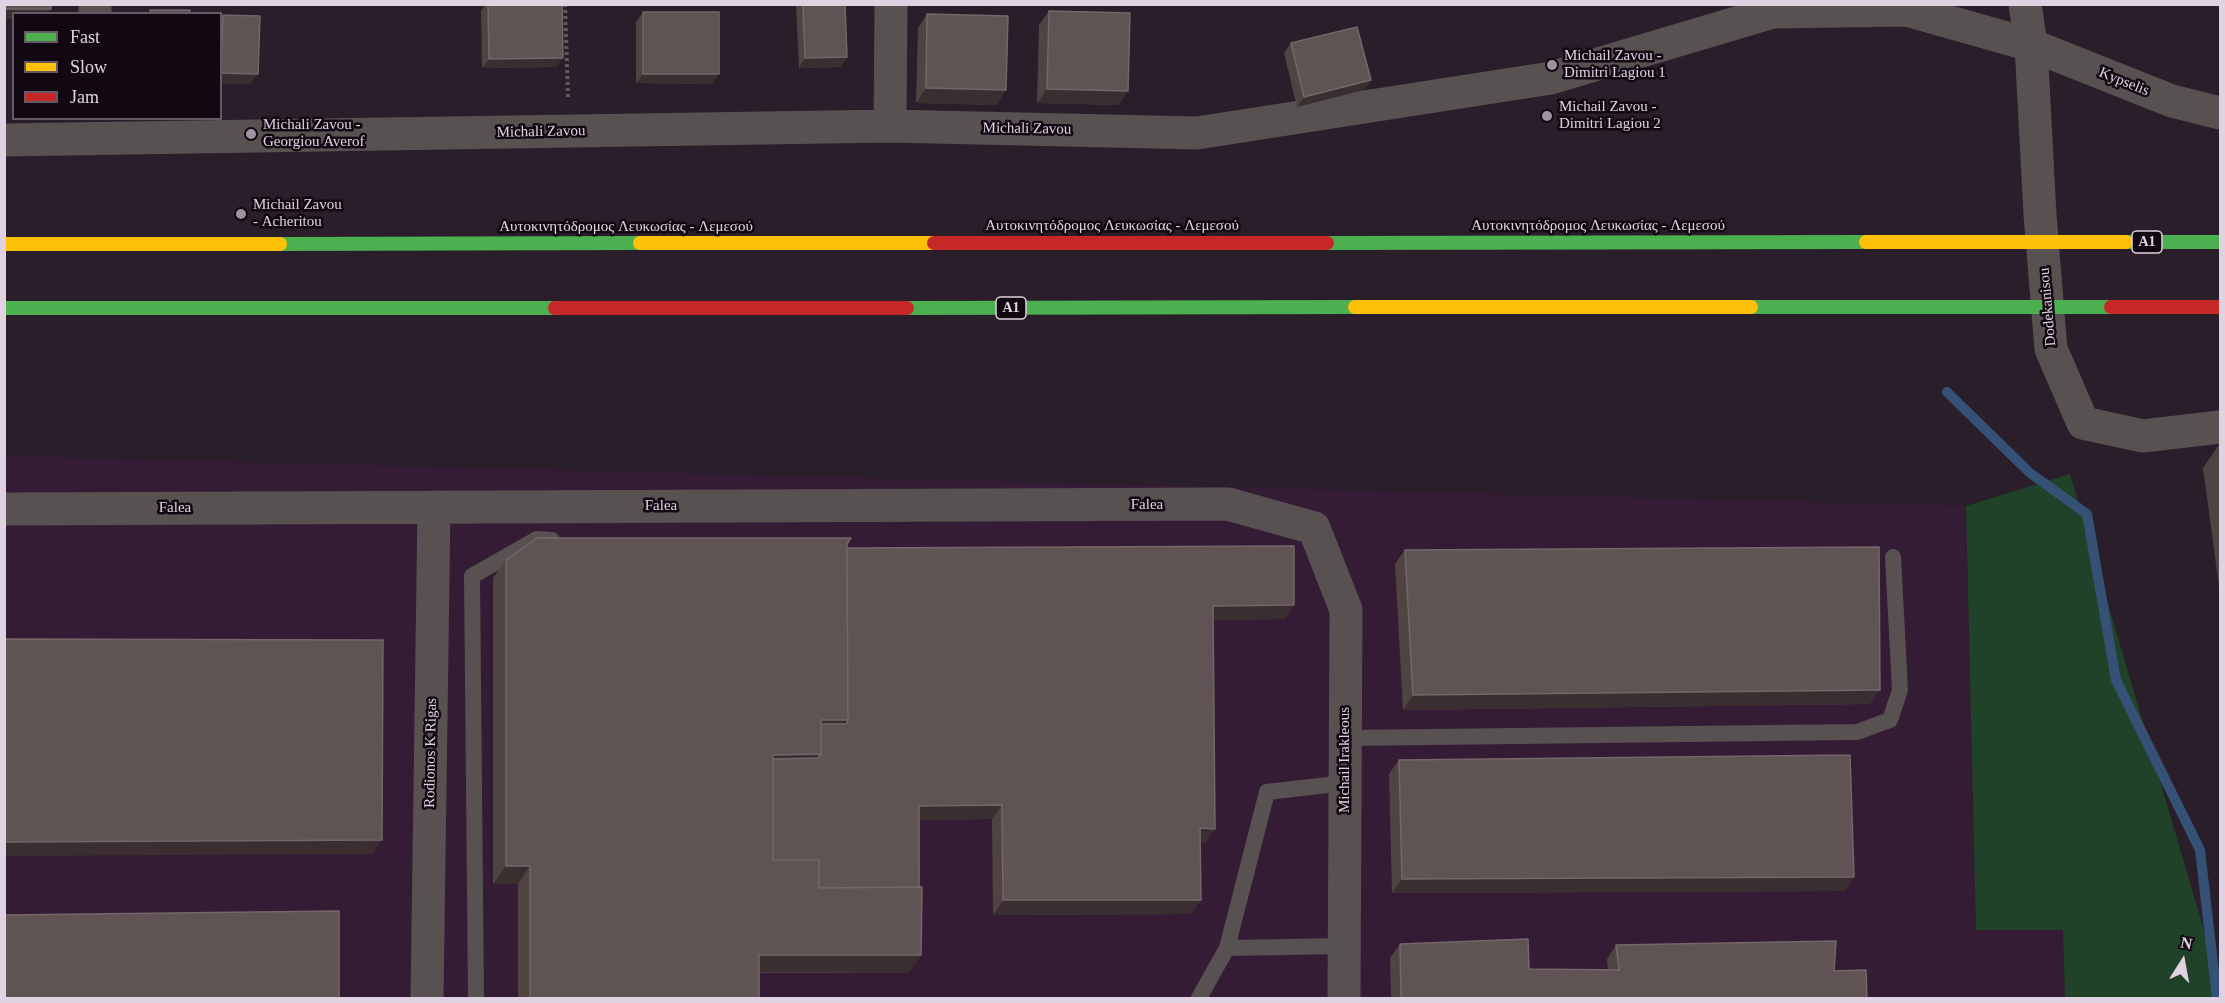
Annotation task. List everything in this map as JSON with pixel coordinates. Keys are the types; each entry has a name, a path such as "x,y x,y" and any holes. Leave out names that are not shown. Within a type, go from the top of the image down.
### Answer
{"highway":[{"name":"Αυτοκινητόδρομος Λευκωσίας - Λεμεσού","path":"4,244 2220,242"},
{"name":"A1","path":"4,308 2220,307"}],"street":[{"path":"891,4 891,126"},
{"path":"2025,4 2031,45"},
{"name":"Michali Zavou","path":"4,140 97,129 569,132 891,126 1197,133 1551,78 1772,8 1907,10 2031,45"},
{"name":"Kypselis","path":"2031,45 2172,101 2220,113"},
{"name":"Dodekanisou","path":"2031,45 2040,215 2051,349 2083,423 2143,436 2220,427"},
{"name":"Falea","path":"4,509 1228,504 1314,528"},
{"name":"Rodionos K Rigas","path":"427,999 434,507"},
{"name":"Michail Irakleous","path":"1314,528 1346,610 1344,999"}],"lane":[{"path":"476,999 472,576 537,539 572,541"},
{"path":"1345,738 1857,732 1890,720 1900,690 1893,557"},
{"path":"1199,999 1227,948 1267,792 1345,783"},
{"path":"1227,948 1344,946"}],"path":[{"path":"566,4 569,132"}],"shaded area":[{"path":"5,456 1966,506 1976,930 2063,929 2065,998 5,998"}],"green space":[{"path":"2070,474 2220,985 2220,998 2065,998 2063,930 1976,930 1966,506"}],"building":[{"path":"4,4 51,4 51,9 4,9"},
{"path":"488,4 562,4 563,58 489,59"},
{"path":"803,4 845,4 847,57 805,58"},
{"path":"150,10 190,10 190,12 150,12"},
{"path":"1049,11 1130,13 1128,91 1047,89"},
{"path":"643,12 719,12 719,74 643,74"},
{"path":"927,14 1008,16 1006,90 926,88"},
{"path":"223,15 260,16 258,74 222,73"},
{"path":"1357,27 1371,80 1304,97 1291,43"},
{"path":"537,538 851,538 847,544 848,720 821,720 821,754 773,755 773,860 819,860 819,888 922,887 921,955 759,955 759,999 530,999 530,866 506,866 506,560"},
{"path":"1294,546 1294,605 1213,606 1215,829 1200,828 1201,900 1003,900 1002,805 919,806 919,887 819,888 819,860 773,860 773,759 818,758 821,754 821,724 846,724 848,720 847,548"},
{"path":"1879,547 1880,690 1413,695 1405,550"},
{"path":"4,639 383,640 382,840 4,842"},
{"path":"1850,755 1854,877 1402,879 1399,760"},
{"path":"339,911 339,999 4,999 4,915"},
{"path":"1528,939 1529,969 1619,970 1616,945 1836,941 1834,971 1866,970 1867,999 1401,999 1400,944"}],"waterway":[{"path":"1947,392 2030,473 2087,514 2116,680 2200,850 2217,998"}],"traffic: fast":[{"path":"1327,243 1866,242"},
{"path":"2126,242 2220,242"},
{"path":"280,244 640,243"},
{"path":"907,308 1355,307"},
{"path":"1751,307 2111,307"},
{"path":"4,308 555,308"}],"traffic: slow":[{"path":"1866,242 2126,242"},
{"path":"640,243 934,243"},
{"path":"4,244 280,244"},
{"path":"1355,307 1751,307"}],"traffic: jam":[{"path":"934,243 1327,243"},
{"path":"2111,307 2220,307"},
{"path":"555,308 907,308"}],"place":[{"name":"Michail Zavou - Dimitri Lagiou 1","path":"1552,65"},
{"name":"Michail Zavou - Dimitri Lagiou 2","path":"1547,116"},
{"name":"Michali Zavou - Georgiou Averof","path":"251,134"},
{"name":"Michail Zavou - Acheritou","path":"241,214"}]}
